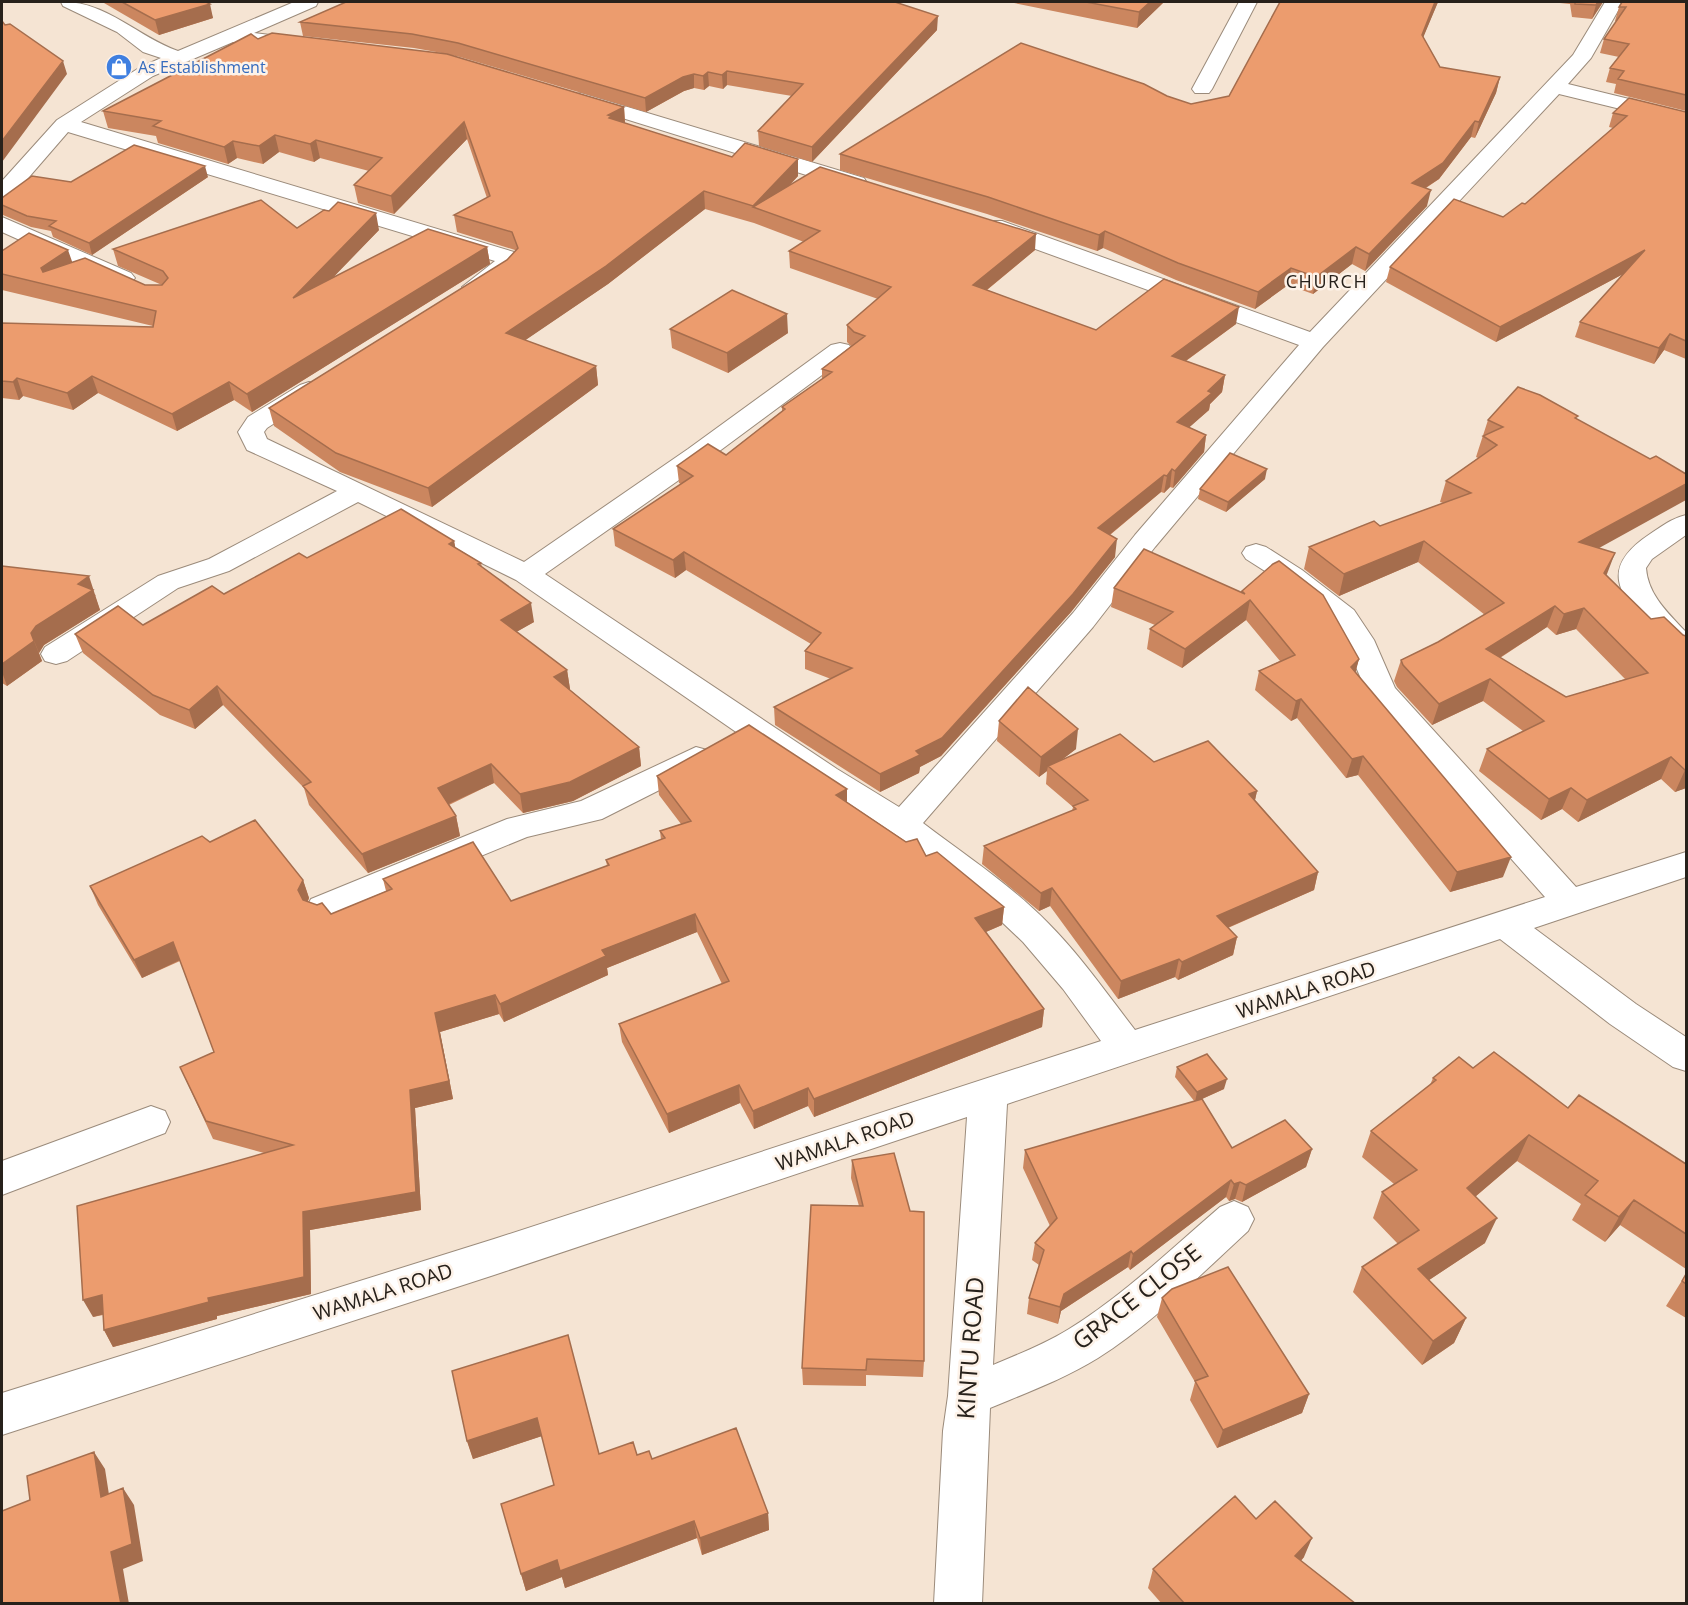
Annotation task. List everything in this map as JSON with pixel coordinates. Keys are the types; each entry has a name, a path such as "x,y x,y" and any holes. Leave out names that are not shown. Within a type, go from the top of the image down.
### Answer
{"street":[{"path":"70,2 124,28 150,48 175,57"},
{"path":"2,194 64,124 146,72 175,57 232,36 309,2"},
{"path":"1202,88 1248,2"},
{"path":"902,825 1083,620 1145,540 1314,342 1581,58 1614,2"},
{"path":"232,36 323,46"},
{"path":"1555,87 1686,119"},
{"path":"562,94 877,190"},
{"path":"64,124 506,257 507,264 500,271 456,298"},
{"path":"978,221 1116,268 1314,342"},
{"path":"2,224 138,285"},
{"path":"526,574 697,456 840,350"},
{"path":"331,376 257,423 251,432 256,444 358,490 526,574 825,777 902,825 997,897 1036,933 1076,979 1127,1048"},
{"path":"56,654 168,582 219,565 358,490"},
{"path":"1686,523 1635,559 1631,571 1632,584 1642,600 1686,649"},
{"path":"1256,553 1292,576 1344,617 1354,630 1382,692 1570,903"},
{"path":"323,908 502,833 601,806 654,781 753,726"},
{"name":"WAMALA ROAD","path":"2,1414 494,1257 988,1092 1506,925 1686,864"},
{"path":"1506,925 1623,1014 1686,1056"},
{"name":"KINTU ROAD","path":"958,1604 965,1431 970,1396 988,1092"},
{"path":"2,1178 151,1122"},
{"name":"GRACE CLOSE","path":"970,1396 1050,1362 1082,1344 1113,1322 1234,1219"}],"building":[{"path":"122,2 206,2 210,4 155,20"},
{"path":"346,2 895,2 938,16 812,147 758,131 803,84 727,71 722,75 708,72 703,76 694,74 683,77 645,98 458,43 412,34 300,22"},
{"path":"1086,2 1150,2 1139,12"},
{"path":"1280,2 1435,2 1422,35 1440,67 1500,77 1479,122 1475,121 1443,163 1412,183 1431,190 1369,254 1356,247 1316,277 1291,268 1258,292 1178,263 1105,231 1099,235 988,197 840,154 1021,43 1144,84 1167,96 1191,104 1229,96"},
{"path":"1575,2 1598,2 1596,5 1575,4"},
{"path":"1622,2 1686,2 1686,95 1618,79 1624,71 1610,68 1629,44 1604,39 1626,7 1619,7"},
{"path":"2,21 5,25 10,24 63,61 2,141"},
{"path":"272,33 447,54 624,107 608,115 611,116 609,118 732,157 745,143 798,159 753,206 704,191 606,266 506,333 596,366 428,488 336,453 269,408 507,260 518,248 512,232 454,215 490,196 464,122 391,196 354,185 382,158 316,140 310,144 275,135 259,146 233,141 224,147 153,126 161,121 103,111 251,34 258,39"},
{"path":"1629,98 1686,112 1686,341 1670,334 1659,348 1580,322 1645,250 1500,327 1390,267 1454,199 1503,217 1522,203 1525,204 1627,116 1613,113"},
{"path":"134,145 205,166 89,243 49,226 56,221 27,216 2,205 2,198 32,176 71,182"},
{"path":"820,167 1036,234 973,285 1096,330 1164,279 1239,307 1172,356 1225,375 1208,391 1212,393 1177,422 1206,435 1175,471 1172,469 1167,476 1164,475 1098,528 1117,539 1073,594 942,738 916,751 920,755 880,774 774,707 852,668 805,651 821,633 684,552 673,560 613,529 693,476 677,466 708,444 726,455 785,409 782,407 832,372 822,369 865,336 854,332 847,325 891,287 789,251 820,231 753,207"},
{"path":"261,200 297,228 324,210 329,211 338,202 376,213 293,298 428,229 487,247 247,394 229,382 172,414 92,376 67,393 17,378 13,382 2,381 2,323 153,327 156,311 2,274 2,251 29,233 68,250 41,268 43,272 85,258 145,285 162,285 168,278 163,271 113,249"},
{"path":"732,290 787,314 727,353 670,329"},
{"path":"1518,387 1540,395 1578,416 1575,418 1650,459 1656,456 1686,474 1686,484 1579,542 1615,553 1604,573 1651,619 1664,617 1686,636 1686,770 1671,757 1587,800 1571,788 1549,799 1487,749 1544,721 1490,679 1439,704 1401,660 1438,642 1504,603 1424,541 1344,574 1309,547 1374,521 1380,526 1471,493 1446,481 1497,445 1483,436 1503,427 1488,420","holes":["1555,606 1564,614 1584,608 1648,673 1566,697 1486,649"]},
{"path":"1230,453 1267,469 1228,502 1200,489"},
{"path":"401,509 454,541 449,544 481,563 478,564 531,603 501,620 567,670 554,677 639,747 570,782 520,794 491,764 438,788 456,816 362,854 303,786 311,782 217,686 189,710 153,695 75,634 118,606 143,625 212,586 224,594 299,553 307,558"},
{"path":"1144,549 1245,594 1242,591 1279,561 1323,595 1359,659 1351,667 1511,857 1457,872 1363,756 1352,759 1301,699 1296,701 1259,671 1295,655 1250,600 1185,649 1150,629 1173,612 1114,588"},
{"path":"2,566 89,576 78,584 93,590 36,626 31,633 34,641 2,664"},
{"path":"1028,687 1078,729 1041,757 999,721"},
{"path":"749,725 847,789 836,795 906,842 917,839 926,856 937,852 1004,907 975,918 1044,1009 814,1099 808,1088 753,1111 739,1085 667,1114 619,1024 729,981 695,914 602,950 606,956 500,1004 495,995 435,1013 449,1081 410,1090 416,1192 303,1212 304,1277 208,1298 209,1302 104,1330 102,1295 83,1300 77,1206 293,1145 206,1121 180,1067 214,1052 173,942 134,960 90,886 202,836 210,842 255,820 303,880 298,890 303,900 317,905 322,903 331,914 392,889 383,879 473,842 511,901 609,865 606,860 665,838 660,831 691,821 657,776"},
{"path":"1120,734 1154,762 1208,741 1257,791 1249,794 1318,872 1217,916 1237,937 1182,962 1179,959 1121,981 1052,888 1041,893 984,846 1076,809 1073,806 1088,800 1048,766"},
{"path":"1494,1052 1568,1108 1579,1095 1686,1164 1686,1234 1634,1200 1619,1217 1585,1195 1598,1181 1529,1135 1467,1188 1497,1218 1418,1269 1466,1318 1433,1341 1362,1267 1419,1230 1382,1192 1417,1170 1371,1131 1436,1080 1433,1078 1459,1057 1473,1068"},
{"path":"1207,1054 1227,1079 1197,1092 1177,1067"},
{"path":"1202,1099 1232,1148 1285,1120 1312,1149 1246,1185 1240,1182 1234,1184 1231,1180 1133,1254 1131,1251 1064,1294 1060,1307 1029,1298 1044,1250 1035,1243 1057,1218 1025,1150"},
{"path":"894,1153 910,1211 924,1212 924,1361 867,1359 866,1370 802,1368 811,1205 863,1206 852,1160"},
{"path":"1228,1267 1309,1394 1223,1430 1195,1381 1208,1376 1162,1298 1172,1289"},
{"path":"568,1335 599,1454 633,1442 637,1455 649,1451 652,1459 736,1428 768,1513 700,1538 694,1521 560,1571 557,1560 521,1574 501,1504 554,1485 537,1418 467,1441 452,1371"},
{"path":"94,1452 101,1497 123,1488 132,1544 111,1552 121,1604 2,1604 2,1511 30,1500 27,1476"},
{"path":"1235,1496 1256,1519 1275,1501 1312,1538 1295,1556 1356,1604 1185,1604 1153,1569"}],"place":[{"name":"As Establishment","path":"119,67"}],"district":[{"name":"CHURCH","path":"1327,282"}]}
